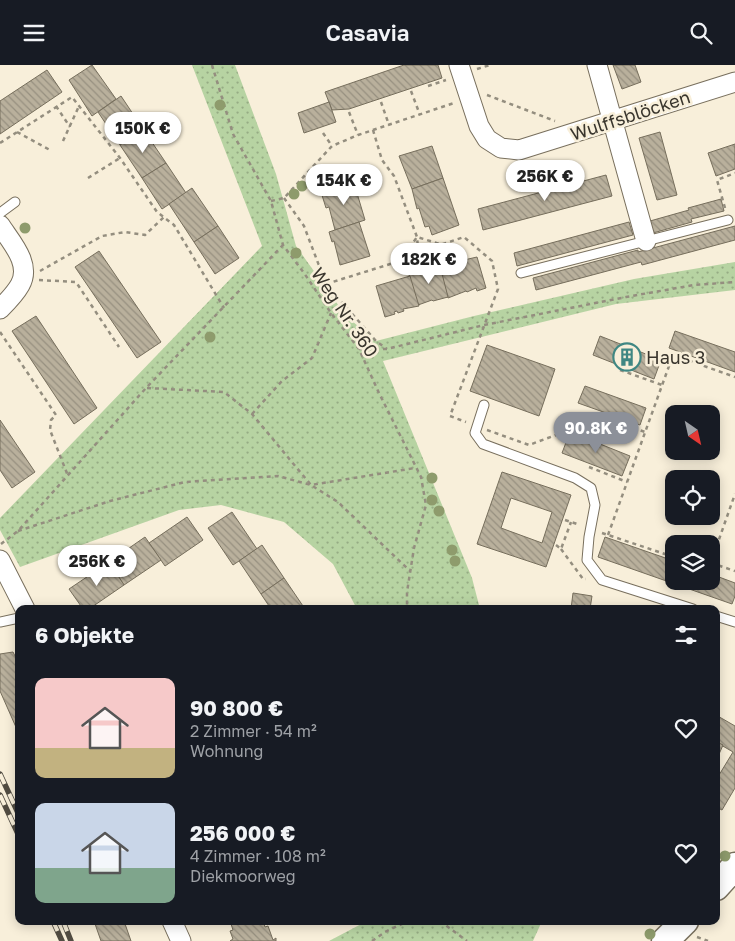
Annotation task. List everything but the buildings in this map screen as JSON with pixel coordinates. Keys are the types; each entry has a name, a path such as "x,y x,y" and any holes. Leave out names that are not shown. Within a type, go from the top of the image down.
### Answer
{"street":[{"name":"Wulffsblöcken","path":"460,65 479,126 487,139 500,149 519,150 735,82"},
{"path":"597,65 646,241"},
{"path":"0,225 23,264 24,272 15,292 0,309"},
{"path":"0,560 23,605"},
{"path":"720,883 735,866"},
{"path":"174,925 181,941"},
{"path":"665,941 681,925"}],"lane":[{"path":"0,213 16,202"},
{"path":"521,273 728,220"},
{"path":"484,405 475,433 483,444 575,478 591,488 595,505 587,560 602,580 680,605"},
{"path":"720,617 735,622"},
{"path":"0,622 15,620"}],"path":[{"name":"Weg Nr. 360","path":"212,65 233,134 271,201 283,245 359,349 378,393 421,477 426,505 414,548 407,605"},
{"path":"484,67 490,65"},
{"path":"411,91 420,115"},
{"path":"271,201 284,198 332,146 358,135 481,93 581,131"},
{"path":"0,143 72,97 120,158 157,212 174,225 224,307"},
{"path":"381,102 389,125"},
{"path":"56,106 70,127"},
{"path":"63,141 79,106"},
{"path":"350,112 358,135"},
{"path":"373,130 382,160 394,176 417,237 419,260"},
{"path":"17,132 50,151"},
{"path":"323,133 332,146"},
{"path":"88,178 120,158"},
{"path":"728,220 717,179 735,173"},
{"path":"284,198 304,226 326,284 376,341 387,349"},
{"path":"22,279 54,265 102,236 125,232 145,235 164,217"},
{"path":"417,237 440,245"},
{"path":"400,261 417,237"},
{"path":"326,284 400,261 419,260 440,245 464,237 492,261 498,289 484,325"},
{"path":"0,545 18,531 146,387 283,245"},
{"path":"22,279 76,282 119,347"},
{"path":"359,349 387,349 484,325 684,287 735,282"},
{"path":"252,414 282,381 312,358 331,313"},
{"path":"0,331 56,415 50,420 50,431 68,475"},
{"path":"608,535 673,355 735,377"},
{"path":"620,370 662,385"},
{"path":"146,387 224,392 252,414 311,485"},
{"path":"603,417 645,432"},
{"path":"589,467 627,482"},
{"path":"311,485 415,468"},
{"path":"18,531 110,501 185,482 278,476 311,485 338,502 410,571"},
{"path":"720,537 735,494"},
{"path":"565,520 665,554"},
{"path":"556,545 561,549 571,522"},
{"path":"720,566 735,571"},
{"path":"372,941 400,925"},
{"path":"445,925 467,941"}],"green space":[{"path":"192,65 235,65 276,174 296,246 346,316 376,341 634,279 735,262 735,290 616,304 383,361 472,578 479,605 355,605 333,564 284,522 221,505 179,510 20,567 0,530 0,518 262,246"},
{"path":"359,925 540,925 533,941 329,941"}],"railway":[{"path":"0,774 15,806"},
{"path":"0,795 15,827"},
{"path":"55,925 62,941"},
{"path":"65,925 71,941"}],"place":[{"name":"Haus 3","path":"627,357"}]}
